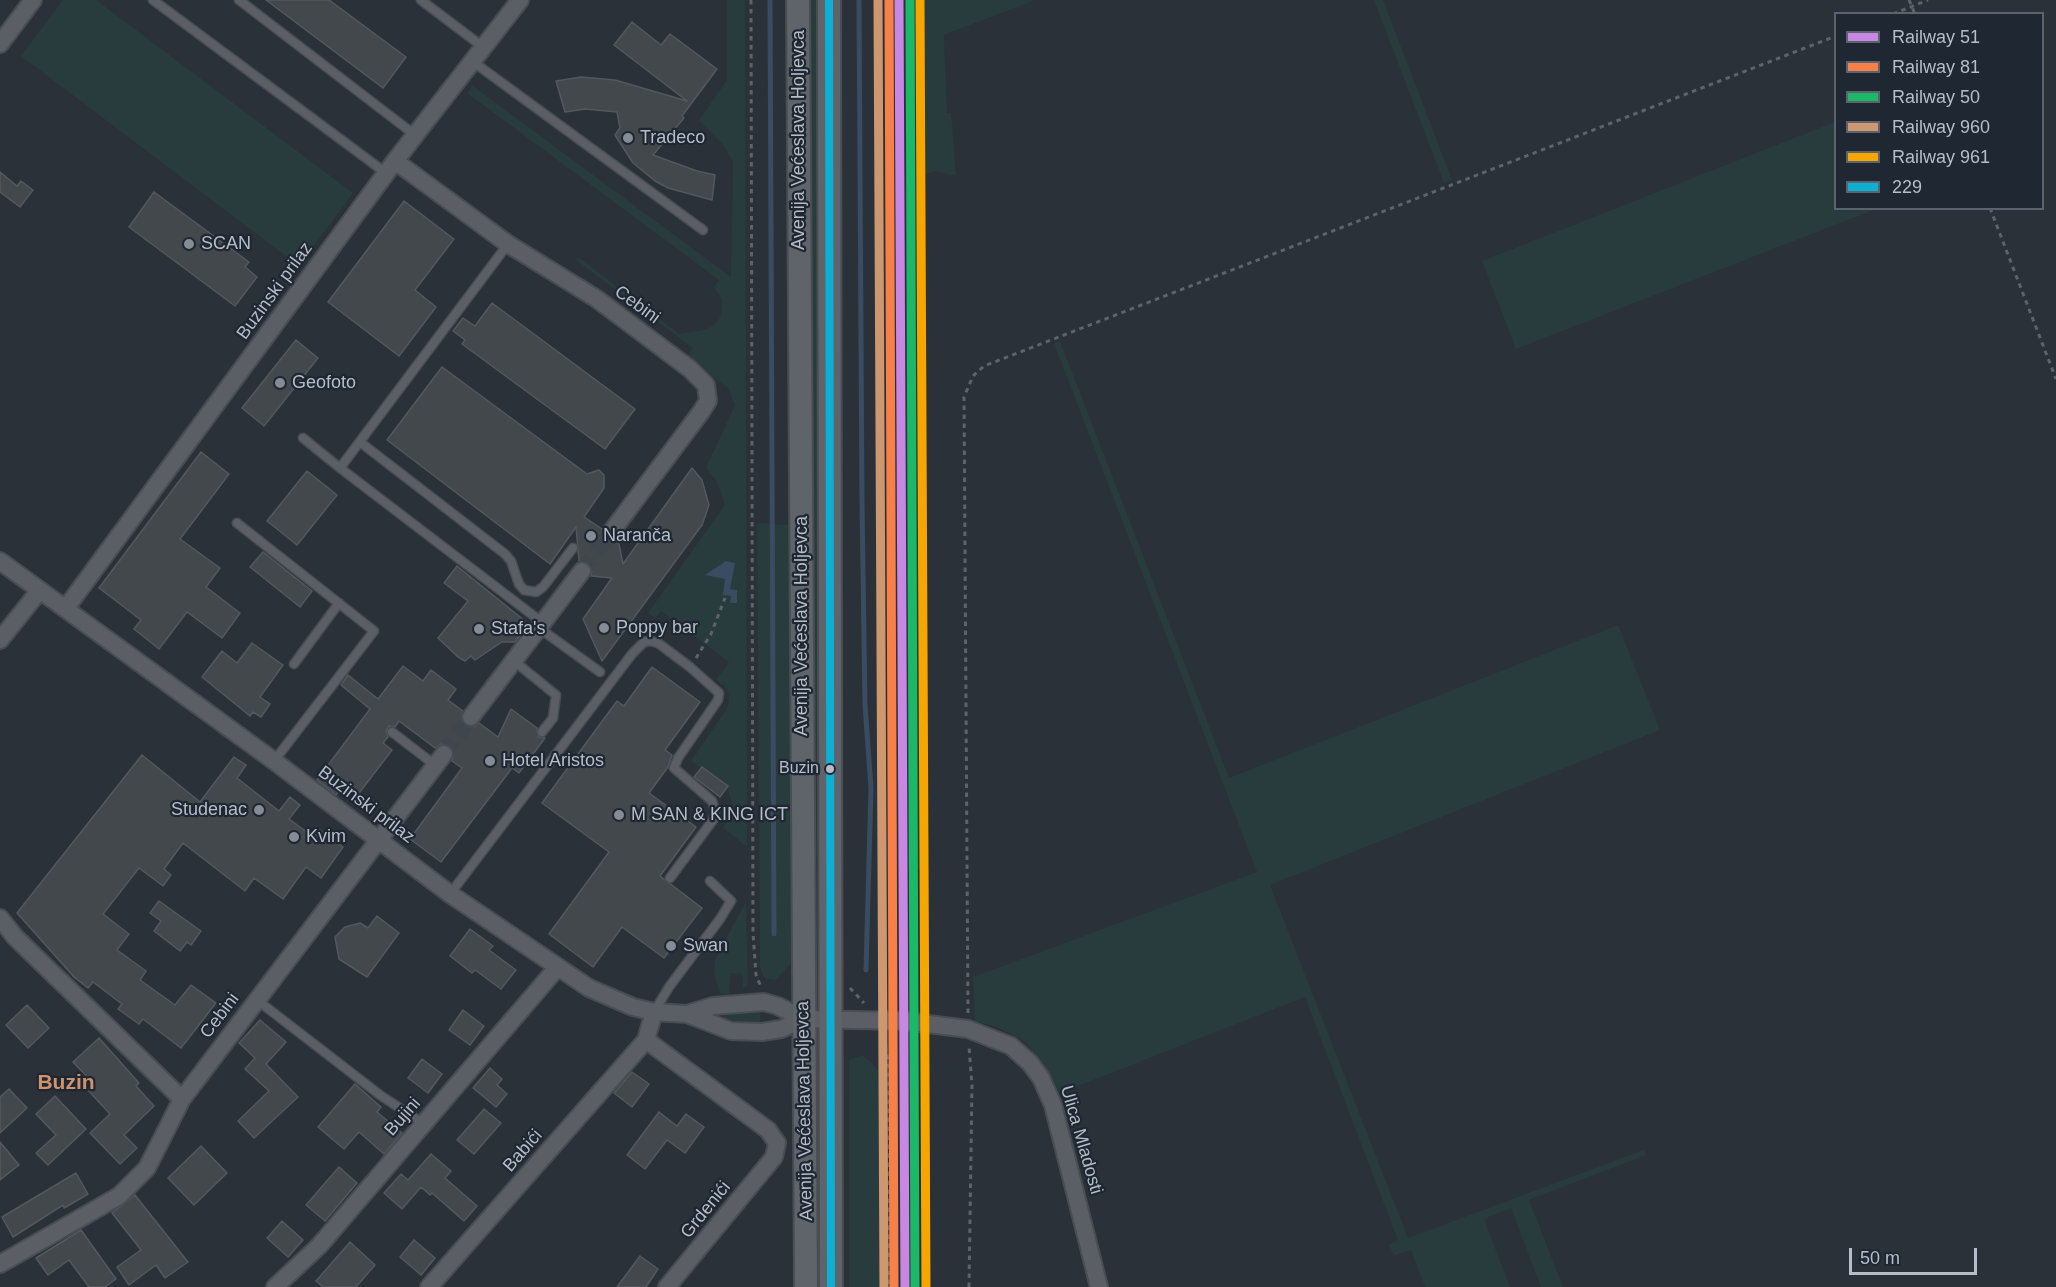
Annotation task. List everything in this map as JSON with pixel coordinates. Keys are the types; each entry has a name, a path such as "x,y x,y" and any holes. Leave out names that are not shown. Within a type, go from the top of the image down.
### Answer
{"main road":[{"name":"Avenija Većeslava Holjevca","path":"798,0 806,1287"},
{"name":"Avenija Većeslava Holjevca","path":"829,0 831,1287"}],"street":[{"path":"0,44 33,0"},
{"name":"Buzinski prilaz","path":"66,608 390,167 520,0"},
{"name":"Cebini","path":"390,167 597,300 695,373 706,385 708,401 701,412 612,531"},
{"name":"Buzinski prilaz","path":"0,561 274,760 450,894 556,969 610,998 654,1012 687,1014 731,1031 762,1032 781,1029 804,1019"},
{"path":"471,717 582,571"},
{"path":"0,640 40,590"},
{"name":"Cebini","path":"0,1264 119,1197 147,1168 182,1099 440,760"},
{"path":"0,918 15,937 182,1099"},
{"name":"Bujini","path":"275,1287 319,1246 556,969"},
{"name":"Buzinski prilaz","path":"687,1014 713,1006 764,1002 778,1005 804,1019"},
{"path":"646,1040 654,1012"},
{"name":"Ulica Mladosti","path":"804,1019 881,1020 968,1029 991,1036 1011,1046 1030,1063 1048,1091 1063,1138 1099,1287"},
{"name":"Grdenići","path":"646,1040 775,1136 777,1143 774,1157 667,1287"},
{"name":"Babići","path":"429,1287 646,1040"}],"lane":[{"path":"153,0 390,167"},
{"path":"239,0 415,135"},
{"path":"421,0 483,47"},
{"path":"472,61 703,230"},
{"path":"340,468 508,244"},
{"path":"303,438 600,672"},
{"path":"360,442 506,554 511,561 519,584 530,593 543,587 573,548"},
{"path":"237,523 374,631 274,760"},
{"path":"294,664 339,603"},
{"path":"450,894 632,654 644,642 658,643 720,693 718,700 678,758 674,768 712,801 715,810 713,820 670,878"},
{"path":"514,662 556,695 553,718 542,732"},
{"path":"392,732 440,760"},
{"path":"654,1012 669,987 720,919 731,900 710,881"},
{"path":"257,1000 380,1095 424,1124"}],"path":[{"path":"751,0 753,933 756,975 762,992"},
{"path":"1910,0 1914,12"},
{"path":"1898,12 1928,0"},
{"path":"969,1287 972,1085 968,1029 964,397 973,376 984,366 1834,37"},
{"path":"1991,210 2056,379"},
{"path":"690,667 711,634 725,598"},
{"path":"848,979 849,988 866,1005 882,1012 881,1020 889,1068 889,1287"}],"shaded area":[{"path":"63,0 96,0 353,193 299,266 21,56"},
{"path":"727,0 745,0 747,847 723,828 734,808 727,787 691,761 728,707 729,695 725,686 716,680 729,662 661,611 655,618 648,613 725,505 717,482 706,468 735,405 728,388 686,358 693,348 576,260 578,257 679,334 704,330 718,321 722,312 722,299 714,287 719,280 467,93 473,86 731,277 733,162 724,146 699,120 727,80"},
{"path":"808,0 819,0 820,880 813,830"},
{"path":"905,0 1035,0 944,35 947,113 951,113 956,176 936,171 926,174 918,184 922,389 921,869 908,869"},
{"path":"1374,0 1383,0 1452,180 1444,183"},
{"path":"1834,122 1834,210 1873,210 1516,349 1482,261"},
{"path":"1060,341 1229,778 1618,625 1660,730 1270,885 1408,1238 1644,1150 1646,1155 1529,1200 1563,1287 1541,1287 1511,1208 1484,1219 1510,1287 1425,1287 1411,1250 1394,1255 1389,1245 1398,1240 1305,997 1060,1093 1026,1042 997,1027 975,1021 973,977 1257,872 1054,343"},
{"path":"757,523 791,525 791,963 776,980 764,978 760,966"},
{"path":"746,902 748,984 743,989 743,974 730,973 729,995 720,993 714,974 715,959"},
{"path":"760,1010 760,1024 723,1019 725,1014"},
{"path":"863,1055 886,1077 883,1287 849,1287 849,1060"}],"water":[{"path":"726,561 735,563 730,589 737,590 737,603 730,603 731,596 723,595 725,579 705,575"}],"building":[{"path":"266,0 329,0 406,57 383,88"},
{"path":"632,22 661,45 670,34 717,69 682,116 684,118 653,155 715,175 712,200 668,188 655,181 633,163 615,135 620,128 617,112 585,109 565,112 556,81 581,77 615,80 687,101 614,45"},
{"path":"0,172 17,186 21,181 33,190 20,207 0,192"},
{"name":"SCAN","path":"154,192 249,262 245,267 257,277 235,306 129,227"},
{"path":"404,201 454,239 415,290 436,307 399,356 328,302"},
{"path":"492,303 635,409 605,449 462,344 465,340 453,331 463,318 475,326"},
{"name":"Geofoto","path":"296,340 318,358 264,426 242,408"},
{"path":"442,367 587,474 599,470 604,475 604,488 584,517 602,529 606,540 618,539 623,564 692,468 702,480 709,505 702,525 602,661 583,619 612,578 591,576 592,568 589,563 579,561 576,527 550,564 387,440"},
{"path":"201,452 229,474 180,539 220,568 206,587 240,613 222,638 187,612 159,649 134,629 141,620 99,588"},
{"path":"307,471 337,495 297,545 267,521"},
{"path":"263,552 312,591 300,607 250,567"},
{"path":"457,566 525,621 523,631 515,642 502,642 475,660 471,656 465,661 458,657 438,638 468,601 444,583"},
{"path":"252,643 283,665 260,697 270,704 261,717 253,712 250,716 202,677 222,651 237,663"},
{"name":"Hotel Aristos","path":"403,666 423,681 431,670 456,689 448,700 463,711 461,720 465,726 474,727 479,723 498,737 511,709 537,728 538,737 545,738 519,773 512,768 441,862 410,839 462,768 452,761 454,750 450,745 441,744 435,748 399,721 395,727 389,726 386,731 388,737 383,743 392,750 353,801 339,791 336,795 317,780 370,709 341,685 348,675 378,699"},
{"name":"M SAN & KING ICT","path":"652,667 700,702 665,750 672,755 668,767 649,793 696,827 660,876 702,908 664,958 622,927 593,967 549,934 609,852 542,803 617,701 624,706"},
{"path":"142,755 200,802 234,757 246,765 237,778 279,811 290,797 300,805 289,819 311,835 316,827 343,847 321,878 306,867 283,899 254,878 245,891 183,843 164,869 171,875 163,886 139,868 103,914 129,934 117,950 146,971 140,980 175,1005 191,985 216,1003 181,1048 143,1019 139,1024 118,1009 122,1004 93,982 88,988 74,977 17,913"},
{"path":"702,767 728,786 720,797 694,777"},
{"path":"159,901 201,931 191,945 187,942 180,951 154,931 161,921 150,913"},
{"path":"377,916 399,933 367,977 339,959 335,937 345,927 360,923 368,928"},
{"path":"470,929 493,946 489,950 516,970 501,989 475,970 472,973 450,956"},
{"path":"27,1005 49,1028 28,1048 6,1025"},
{"path":"463,1010 484,1026 470,1045 449,1030"},
{"path":"260,1020 286,1042 266,1064 298,1097 254,1138 238,1121 269,1091 245,1069 255,1058 239,1043"},
{"path":"99,1038 139,1083 136,1086 154,1106 124,1135 137,1148 120,1164 90,1133 110,1114 85,1087 91,1081 73,1062"},
{"path":"422,1059 442,1074 428,1093 408,1078"},
{"path":"490,1068 502,1079 497,1085 507,1094 496,1107 473,1088"},
{"path":"632,1072 649,1084 632,1107 614,1093"},
{"path":"355,1084 381,1107 377,1112 402,1133 384,1154 359,1132 344,1149 318,1127"},
{"path":"9,1089 27,1108 0,1133 0,1097"},
{"path":"55,1096 86,1129 48,1165 36,1153 56,1135 36,1114"},
{"path":"484,1109 501,1123 474,1154 457,1140"},
{"path":"659,1112 677,1126 686,1114 704,1127 685,1153 667,1140 645,1169 627,1155"},
{"path":"0,1142 19,1165 0,1180"},
{"path":"201,1146 227,1173 194,1205 168,1178"},
{"path":"431,1154 451,1171 445,1178 477,1206 464,1221 432,1193 430,1195 421,1187 402,1209 384,1193 401,1174 408,1180"},
{"path":"339,1167 357,1183 325,1221 306,1205"},
{"path":"76,1173 88,1194 64,1208 63,1205 13,1237 2,1217"},
{"path":"135,1195 188,1262 165,1278 156,1265 129,1285 117,1267 141,1250 112,1213"},
{"path":"282,1221 303,1240 288,1257 267,1238"},
{"path":"81,1230 116,1279 105,1287 89,1287 69,1260 48,1275 36,1258"},
{"path":"414,1240 435,1258 421,1275 400,1257"},
{"path":"350,1242 375,1265 356,1287 323,1287 316,1281"},
{"path":"640,1256 658,1269 646,1287 617,1287"}],"waterway":[{"path":"770,0 774,934"},
{"path":"859,0 865,705 871,788 866,970"}],"tunnel":[{"path":"582,571 612,531"},
{"path":"444,754 471,717"}],"rail line":[{"name":"960","path":"878,0 884,1287"},
{"name":"81","path":"889,0 894,1287"},
{"name":"51","path":"899,0 905,1287"},
{"name":"50","path":"910,0 915,1287"},
{"name":"961","path":"920,0 926,1287"}],"transit line":[{"name":"229","path":"829,0 831,1287"}],"place":[{"name":"Tradeco","path":"628,138"},
{"name":"SCAN","path":"189,244"},
{"name":"Geofoto","path":"280,383"},
{"name":"Naranča","path":"591,536"},
{"name":"Poppy bar","path":"604,628"},
{"name":"Stafa's","path":"479,629"},
{"name":"Hotel Aristos","path":"490,761"},
{"name":"Buzin","path":"830,769"},
{"name":"Studenac","path":"259,810"},
{"name":"M SAN & KING ICT","path":"619,815"},
{"name":"Kvim","path":"294,837"},
{"name":"Swan","path":"671,946"}],"district":[{"name":"Buzin","path":"66,1083"}]}
